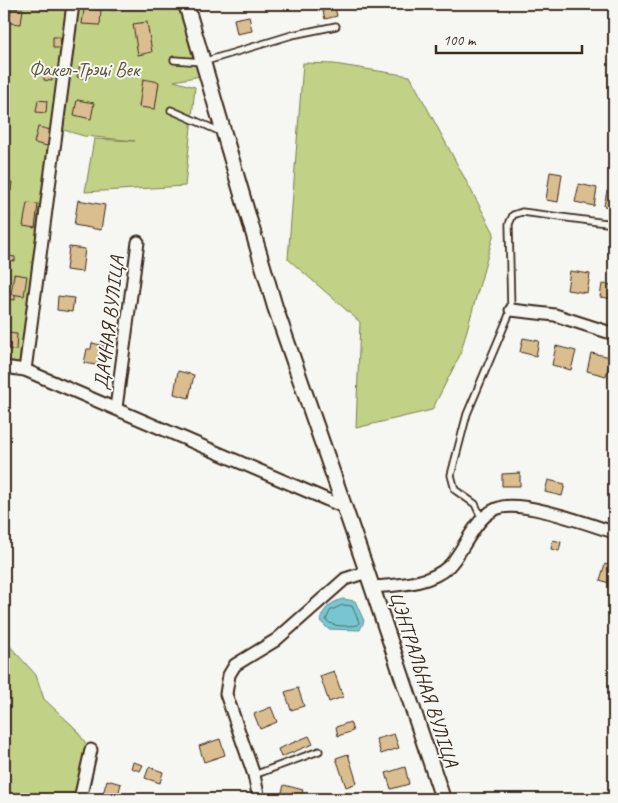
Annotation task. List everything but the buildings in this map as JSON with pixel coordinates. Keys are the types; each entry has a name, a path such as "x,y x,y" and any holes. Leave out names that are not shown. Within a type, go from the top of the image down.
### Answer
{"street":[{"path":"26,370 72,4"},
{"name":"ЦЭНТРАЛЬНАЯ ВУЛІЦА","path":"186,4 275,307 443,799"},
{"name":"ДАЧНАЯ ВУЛІЦА","path":"116,408 138,242"},
{"path":"511,310 555,315 614,334"},
{"path":"4,367 26,370 344,507"},
{"path":"372,587 418,581 434,576 449,566 482,519 501,507 526,507 614,532"},
{"path":"259,799 254,774 226,694 228,675 235,665 276,640 345,579 367,572"},
{"path":"80,799 91,750"}],"lane":[{"path":"174,60 205,68 292,35 336,26"},
{"path":"171,110 223,133"},
{"path":"482,519 475,504 456,490 451,475 467,414 511,310 509,224 513,215 522,212 614,224"},
{"path":"254,774 319,751"}],"green space":[{"name":"Факел-Трэці Век","path":"4,4 101,4 113,11 151,4 186,4 206,75 174,81 195,87 185,186 85,192 94,139 135,141 84,136 57,128 25,370 4,367"},
{"path":"303,63 334,64 410,76 494,233 460,355 432,410 356,428 360,322 288,259"},
{"path":"4,643 8,644 36,675 44,699 73,726 91,750 80,799 4,799"}],"water":[{"path":"343,599 355,601 364,621 360,630 328,629 320,621 328,607"}]}
